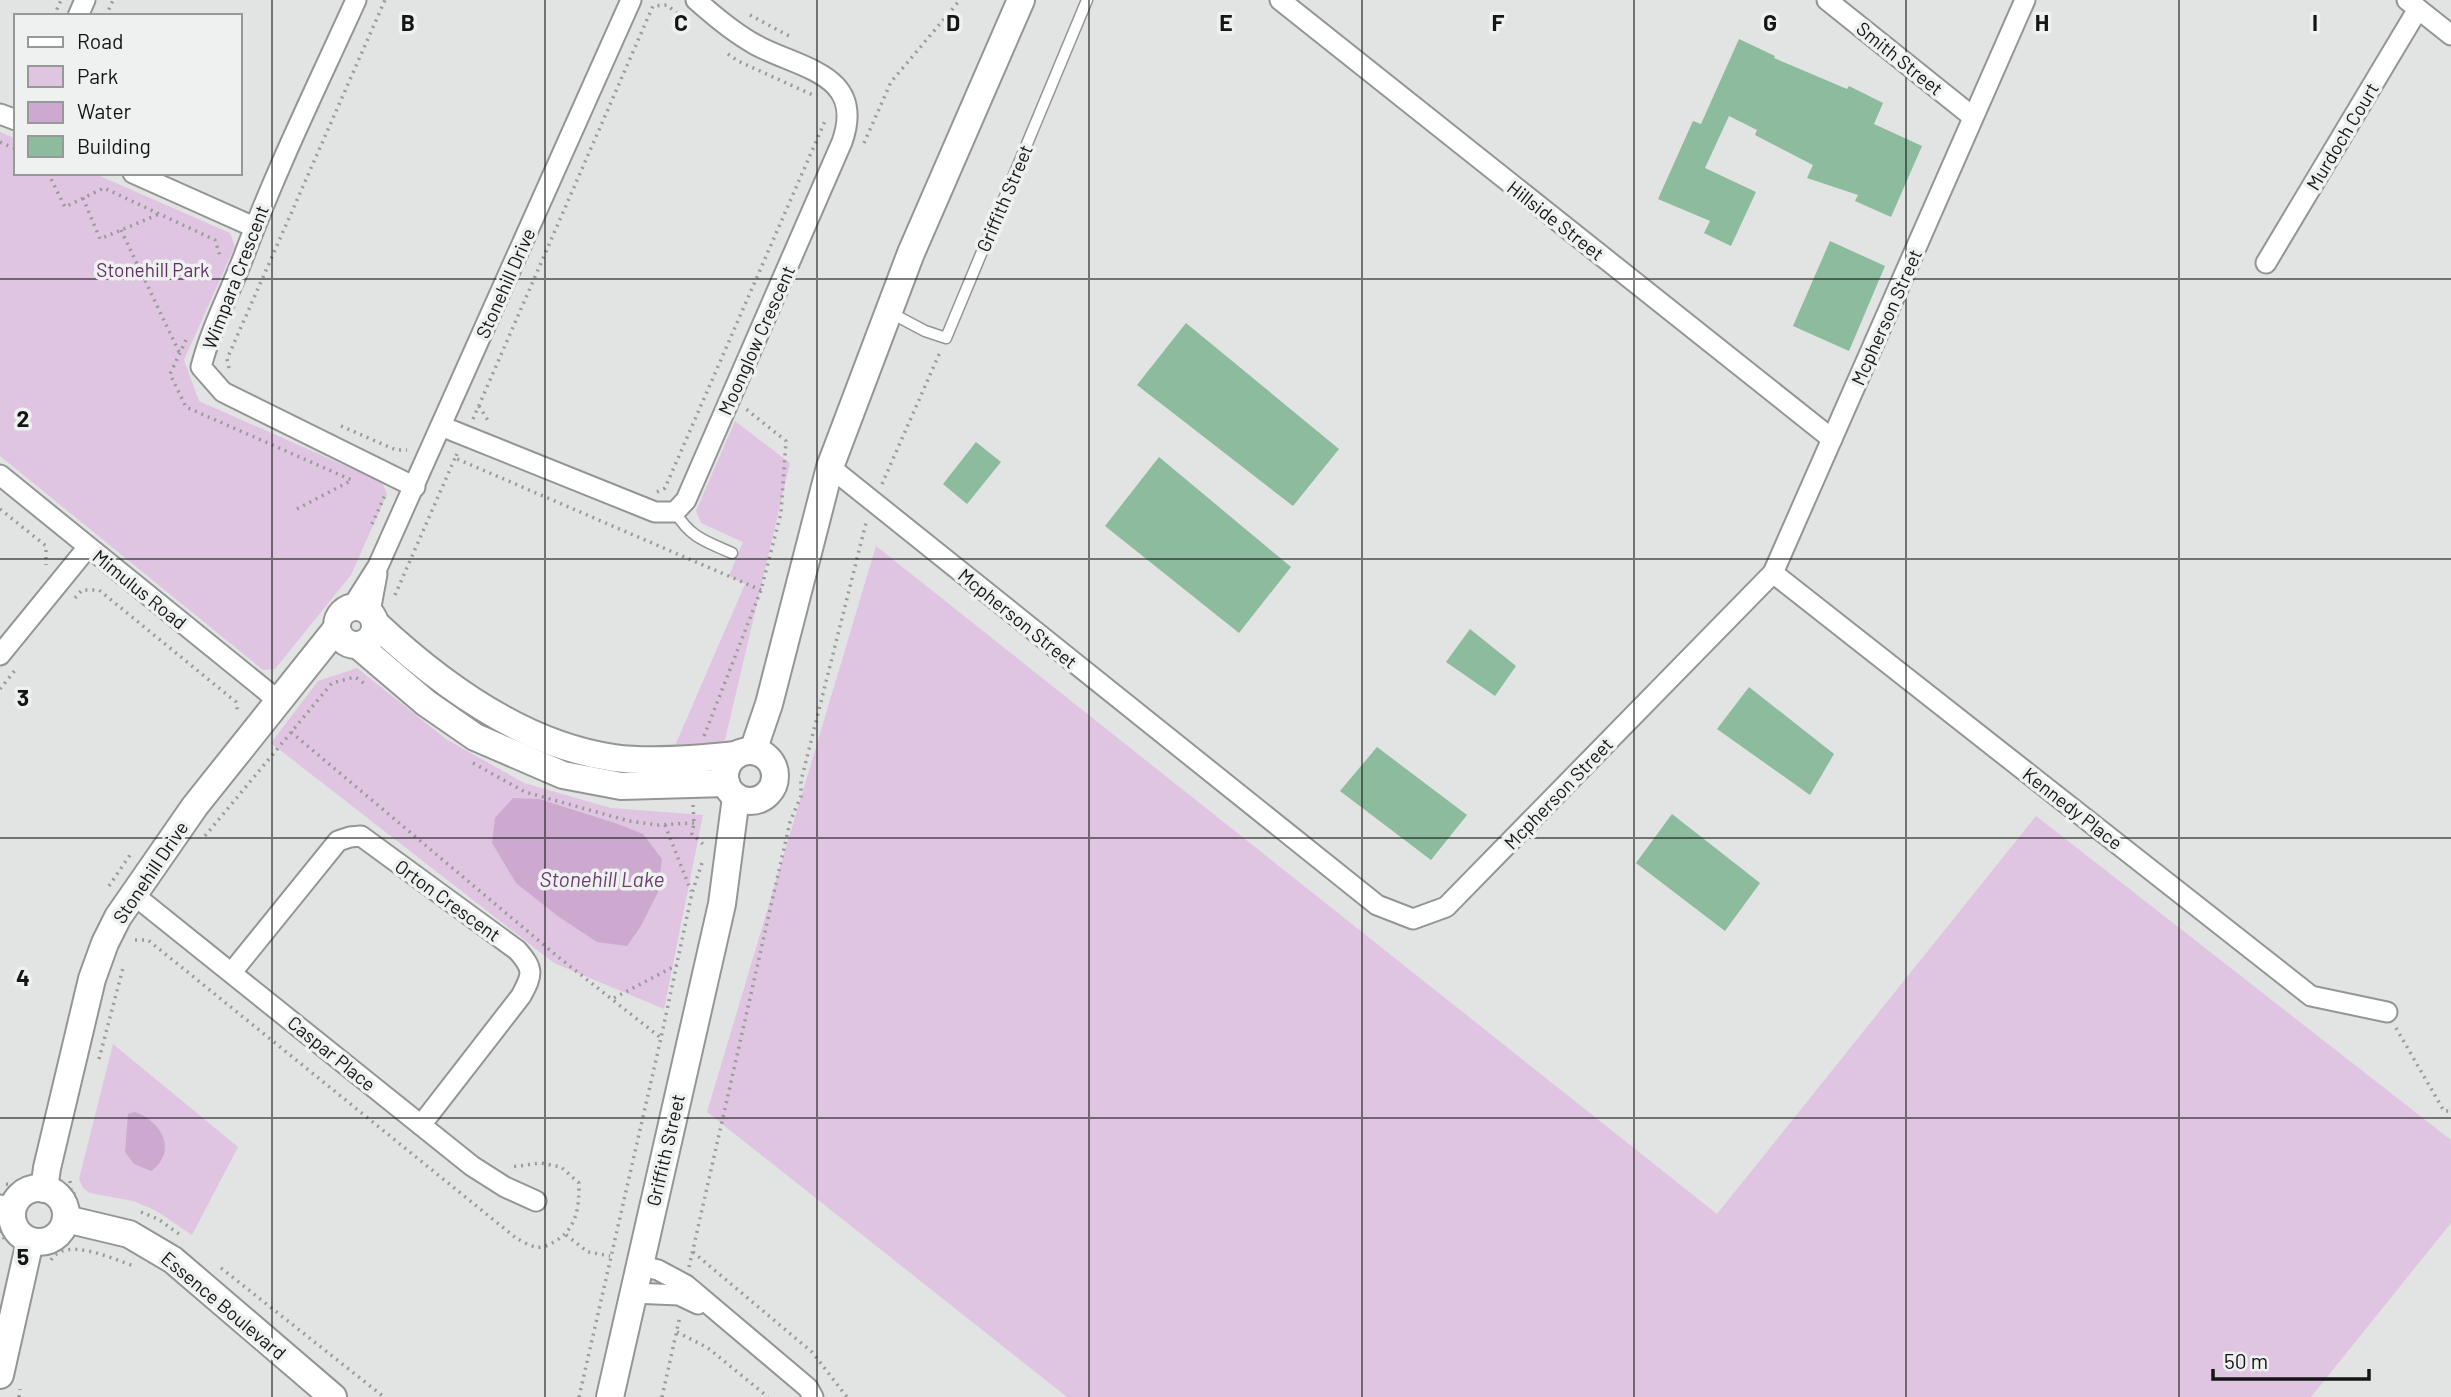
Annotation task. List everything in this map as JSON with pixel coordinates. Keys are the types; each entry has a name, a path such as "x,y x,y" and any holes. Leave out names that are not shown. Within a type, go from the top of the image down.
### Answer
{"street":[{"name":"Wimpara Crescent","path":"356,0 254,227 209,334 201,368 223,393 415,487"},
{"name":"Stonehill Drive","path":"44,1189 92,979 105,943 118,917 195,806 305,671 358,627 378,566 631,0"},
{"name":"Moonglow Crescent","path":"675,512 686,500 845,134 848,116 846,100 839,87 823,74 729,29 696,0"},
{"path":"740,793 726,768 751,754 769,704 830,467 911,254 1021,0"},
{"name":"Hillside Street","path":"1280,0 1832,439"},
{"name":"Smith Street","path":"1827,0 1973,117"},
{"name":"Mcpherson Street","path":"830,467 1377,905 1413,919 1446,907 1773,573 2025,0"},
{"path":"2413,4 2451,35"},
{"name":"Murdoch Court","path":"2266,263 2413,4"},
{"path":"137,175 254,227"},
{"path":"441,426 655,512 675,512"},
{"name":"Mimulus Road","path":"0,475 280,702"},
{"path":"0,655 88,547"},
{"name":"Kennedy Place","path":"1773,573 2311,996 2387,1012"},
{"path":"358,627 426,703 475,737 563,775 621,786 693,772 751,754 774,768 774,779 770,789 740,793 693,772"},
{"name":"Griffith Street","path":"610,1397 722,904 740,793"},
{"name":"Orton Crescent","path":"232,972 338,841 361,836 517,950 529,963 531,975 521,996 421,1125"},
{"name":"Caspar Place","path":"134,895 472,1166 505,1187 536,1201"},
{"path":"0,1375 27,1251 6,1207 24,1192 44,1189 58,1196 63,1203 66,1219 63,1228 49,1241 27,1251"},
{"name":"Essence Boulevard","path":"66,1219 129,1234 173,1260 333,1397"},
{"path":"638,1265 659,1270 717,1313 808,1388 813,1397"},
{"path":"632,1293 679,1294 685,1291"}],"lane":[{"name":"Griffith Street","path":"946,338 1087,0"},
{"path":"889,312 925,331 946,338"},
{"path":"675,512 684,527 695,536 732,553"}],"path":[{"path":"230,377 227,359 385,0"},
{"path":"864,142 891,82 960,0"},
{"path":"394,598 653,6 667,5 687,21"},
{"path":"728,53 738,61 822,100"},
{"path":"651,496 664,488 826,117"},
{"path":"83,198 100,239 159,214"},
{"path":"121,230 180,354"},
{"path":"662,1397 790,822 801,796 801,781 872,501 889,472 946,338"},
{"path":"479,406 489,424"},
{"path":"579,1397 692,893 707,847 692,834 693,772 761,590 781,513 786,441 746,409"},
{"path":"337,424 396,450 407,450"},
{"path":"455,458 761,590"},
{"path":"296,509 352,481"},
{"path":"370,529 385,495"},
{"path":"0,509 46,546 47,563 39,573"},
{"path":"72,601 82,590 99,590 236,702 239,719"},
{"path":"0,689 24,659"},
{"path":"291,732 558,956 661,1038"},
{"path":"665,825 692,893"},
{"path":"108,887 138,846"},
{"path":"614,998 677,965"},
{"path":"2387,1012 2444,1111 2451,1111"},
{"path":"0,1231 6,1240 6,1254 27,1251 48,1264 54,1255 69,1249 94,1252 136,1267"},
{"path":"566,1235 588,1252 610,1256"},
{"path":"693,1252 812,1352 847,1397"},
{"path":"677,1332 708,1348 768,1397"}],"green space":[{"name":"Stonehill Park","path":"0,132 14,138 14,175 98,175 230,233 235,246 184,360 199,401 382,482 387,494 351,575 275,669 263,670 0,456"},
{"path":"735,421 790,463 725,740 704,749 674,748 745,584 729,576 743,542 701,523 696,511"},
{"path":"876,546 1717,1214 2036,816 2451,1140 2451,1223 2311,1397 1067,1397 707,1112"},
{"path":"357,668 446,739 524,783 611,808 703,815 664,1009 554,963 271,743 318,681"},
{"path":"113,1044 238,1147 192,1235 155,1210 133,1201 90,1193 83,1188 79,1179"}],"water":[{"name":"Stonehill Lake","path":"513,798 539,799 643,834 662,859 658,892 641,926 627,946 597,942 559,917 516,883 492,843 495,818"},
{"path":"135,1112 153,1123 163,1138 164,1155 151,1171 134,1164 125,1152 128,1114"}],"building":[{"path":"1739,39 1775,56 1774,58 1847,89 1849,86 1883,103 1874,124 1922,146 1891,217 1855,201 1858,195 1807,178 1813,165 1755,135 1757,130 1729,116 1705,168 1756,192 1731,246 1704,233 1710,221 1658,199 1693,121 1701,124"},
{"path":"1830,241 1885,266 1849,351 1793,326"},
{"path":"1186,323 1339,449 1293,506 1137,385"},
{"path":"976,442 1001,462 967,504 943,484"},
{"path":"1159,457 1291,567 1239,633 1105,526"},
{"path":"1470,629 1516,666 1495,696 1446,662"},
{"path":"1749,687 1834,754 1810,795 1717,729"},
{"path":"1377,747 1467,815 1431,860 1340,791"},
{"path":"1672,814 1760,883 1725,931 1636,863"}]}
